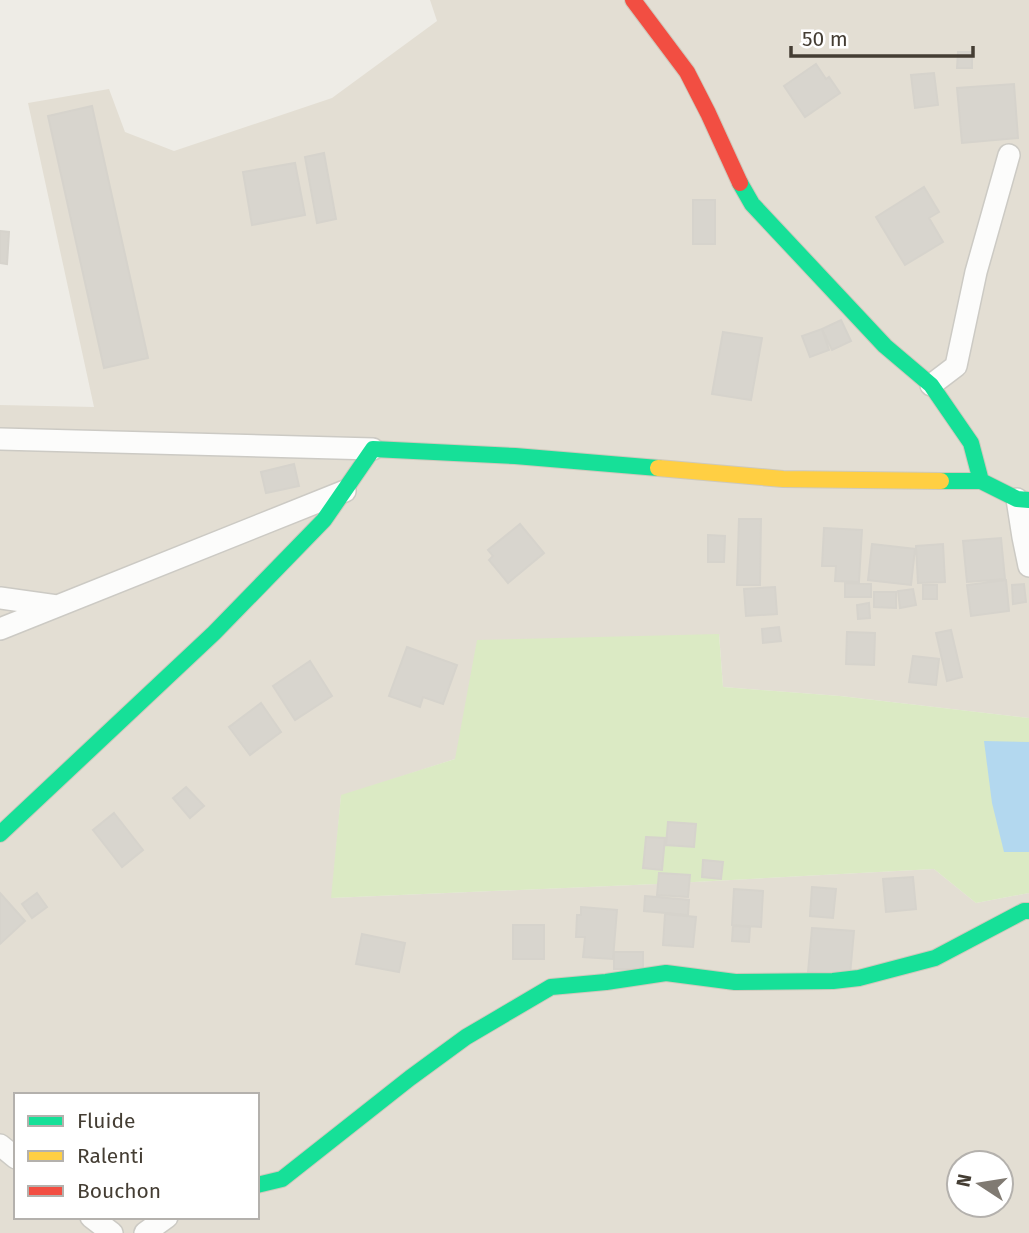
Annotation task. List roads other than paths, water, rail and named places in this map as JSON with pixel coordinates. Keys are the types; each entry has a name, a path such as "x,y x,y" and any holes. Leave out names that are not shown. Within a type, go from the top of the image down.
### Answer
{"street":[{"path":"632,0 693,82 727,159 752,204 885,346 931,385 971,443 981,481"},
{"path":"931,385 957,366 976,272 1009,155"},
{"path":"0,439 373,449 515,456 783,479 981,481 1023,500 1023,537 1029,566"},
{"path":"0,834 214,633 324,520 373,449"},
{"path":"0,629 346,490"},
{"path":"0,598 57,606"},
{"path":"259,1185 282,1179 466,1037 551,986 606,982 666,973 735,982 833,981 859,978 935,958 1024,911 1029,911"},
{"path":"0,1145 14,1156"},
{"path":"94,1219 112,1233"},
{"path":"145,1233 164,1219"}],"water":[{"path":"984,741 1029,742 1029,852 1004,852 992,803"}]}
